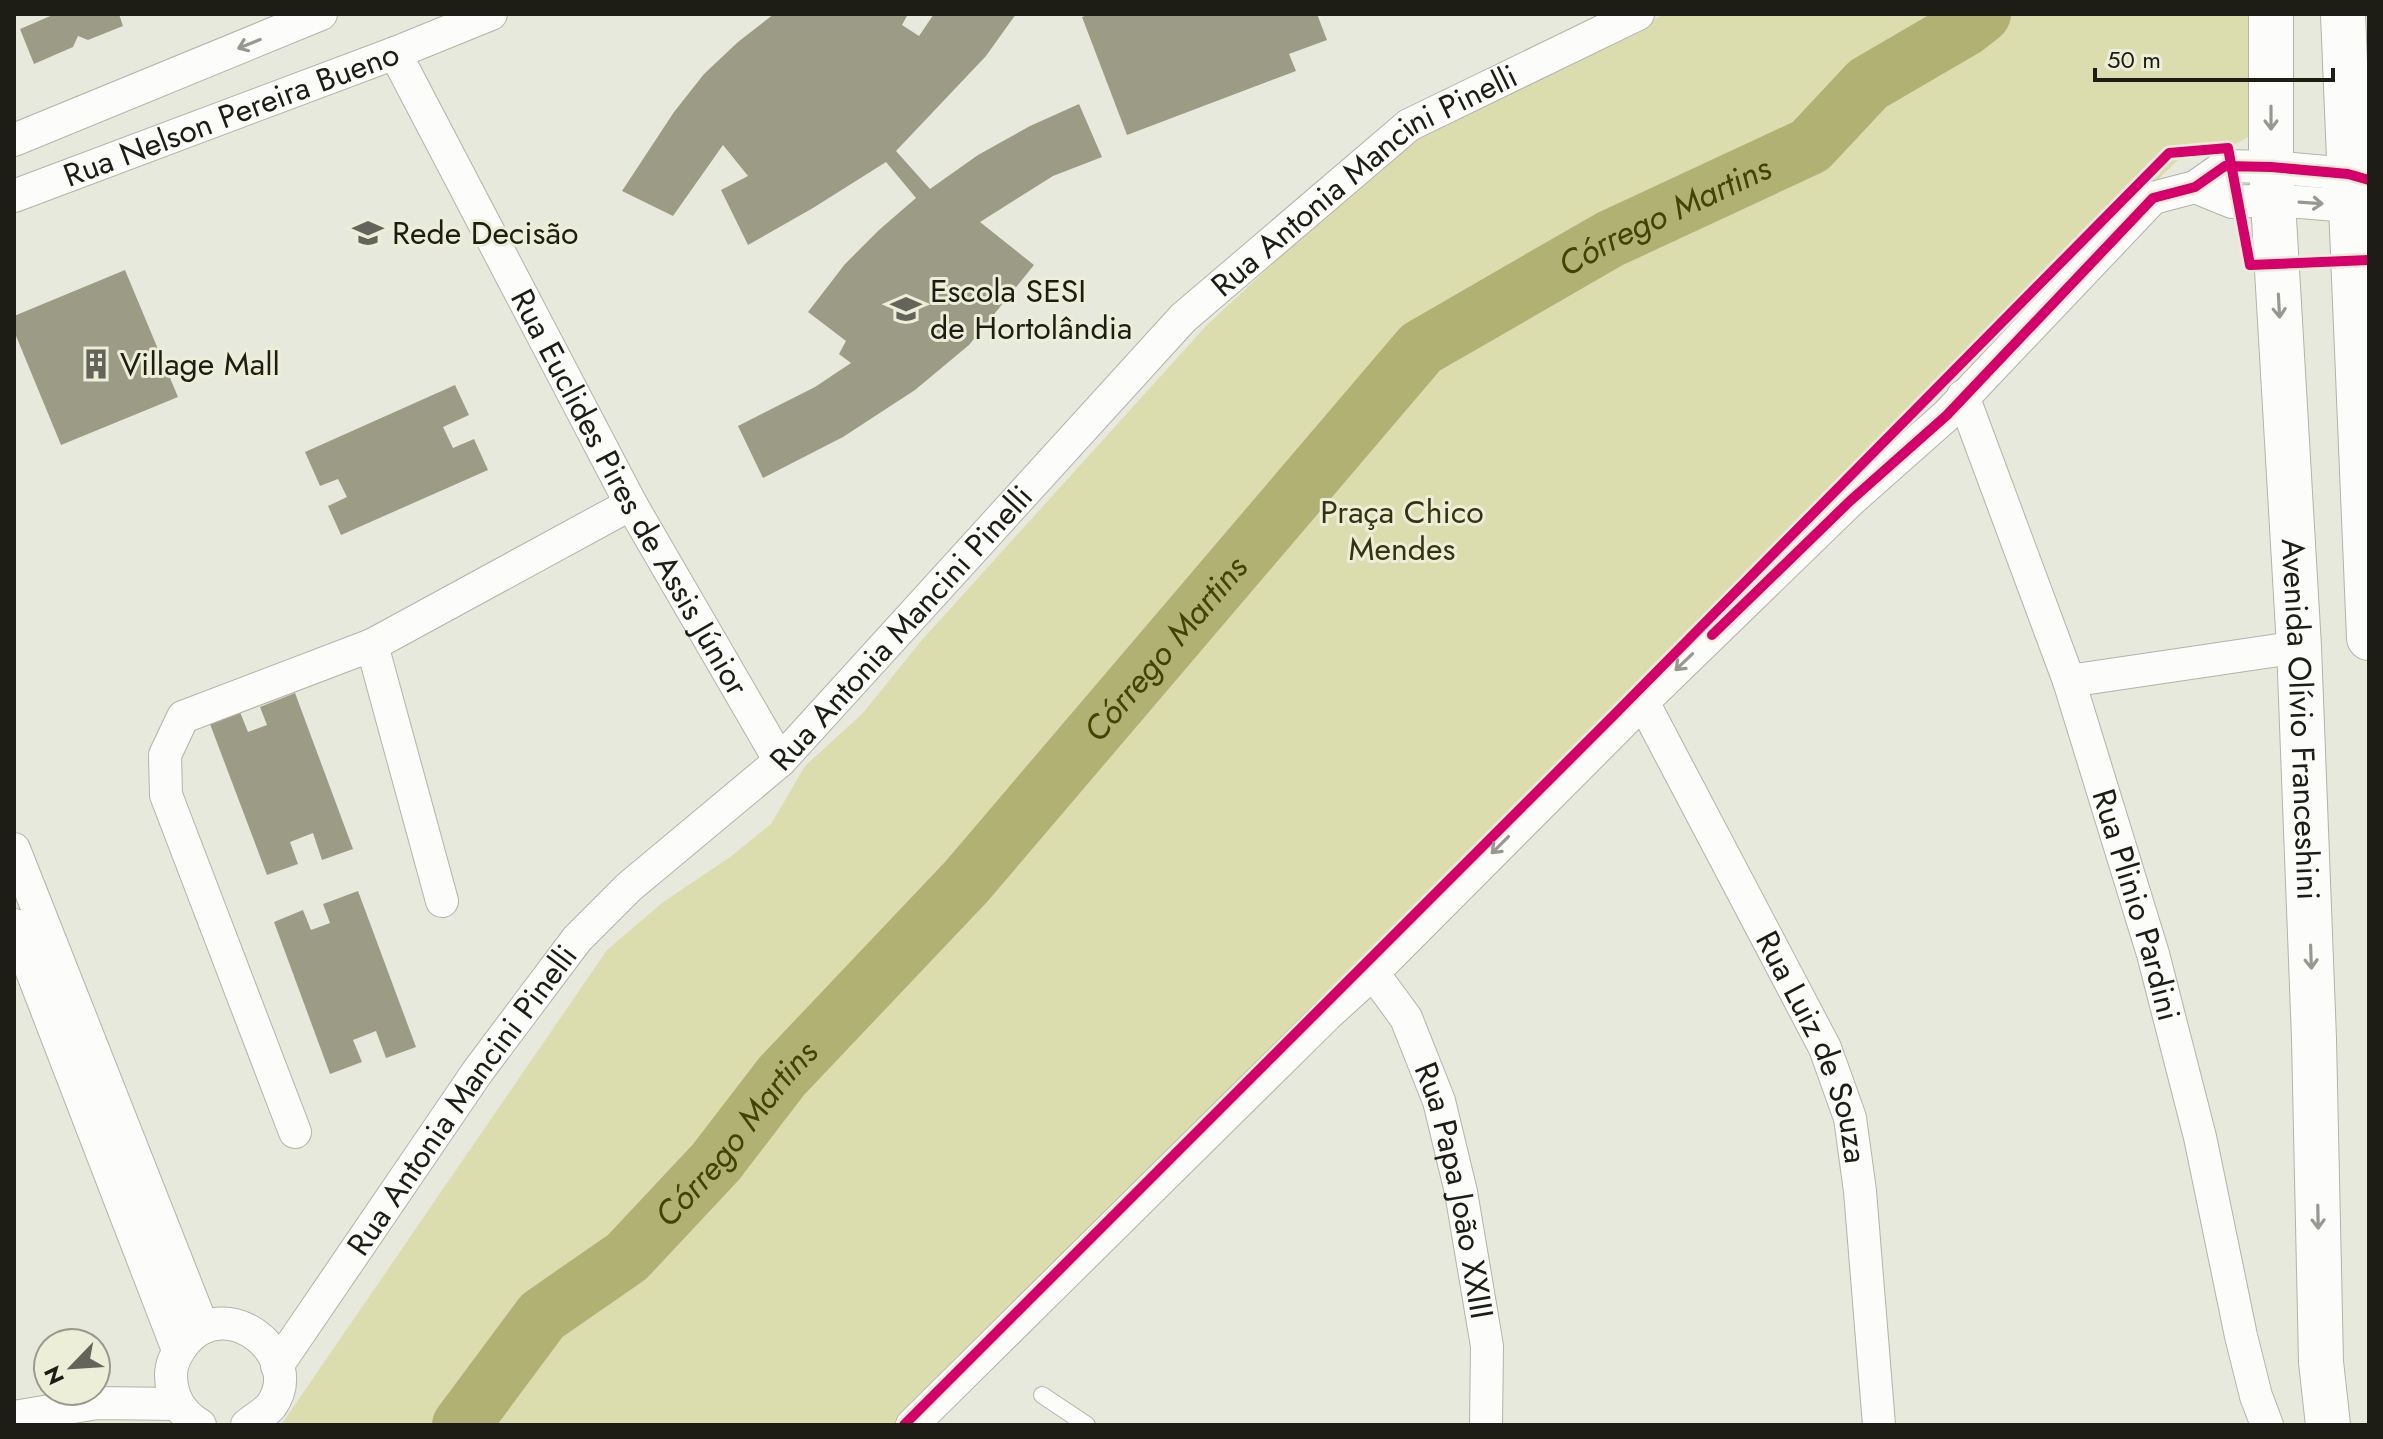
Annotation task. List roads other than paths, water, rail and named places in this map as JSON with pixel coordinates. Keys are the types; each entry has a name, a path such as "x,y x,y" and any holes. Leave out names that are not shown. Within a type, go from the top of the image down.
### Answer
{"main road":[{"name":"Avenida Olívio Franceshini","path":"2271,14 2272,184 2299,647 2314,1039 2321,1362 2328,1425"},
{"path":"2343,14 2359,194 2369,638"}],"street":[{"name":"Rua Nelson Pereira Bueno","path":"14,140 321,14"},
{"name":"Rua Nelson Pereira Bueno","path":"14,196 491,14"},
{"name":"Rua Antonia Mancini Pinelli","path":"277,1366 478,1071 577,939 629,887 780,761 1183,318 1409,125 1638,14"},
{"name":"Rua Euclides Pires de Assis Júnior","path":"395,53 631,504 780,761"},
{"path":"912,1425 1373,973 1643,702 1850,501 1947,415 2153,198 2195,187 2232,202 2272,184 2359,194"},
{"name":"Rua Plinio Pardini","path":"1963,396 2069,681 2153,954 2200,1137 2241,1336 2256,1396 2267,1425"},
{"path":"295,1132 166,795 165,755 183,717 372,645 631,504"},
{"path":"372,645 442,901"},
{"path":"2069,681 2299,647"},
{"name":"Rua Luiz de Souza","path":"1643,702 1825,1048 1850,1118 1860,1191 1879,1425"},
{"path":"14,849 203,1328"},
{"path":"14,925 178,1350"},
{"name":"Rua Papa João XXIII","path":"1373,973 1406,1018 1439,1101 1461,1192 1487,1346 1486,1425"},
{"path":"189,1414 171,1386 171,1368 178,1350 189,1337 203,1328 236,1324 252,1331 265,1342 277,1366 277,1389 271,1406 247,1425"},
{"path":"14,1417 97,1403 189,1414"}],"lane":[{"path":"1042,1395 1087,1425"}],"waterway":[{"name":"Córrego Martins","path":"461,1425 542,1316 627,1257 716,1162 782,1076 966,882 1421,348 1610,239 1810,146 1868,84 1964,28 1982,14"}],"place":[{"name":"Rede Decisão","path":"368,233"},
{"name":"Escola SESI de Hortolândia","path":"906,309"},
{"name":"Village Mall","path":"96,364"}],"park label":[{"name":"Praça Chico Mendes","path":"1402,530"}]}
